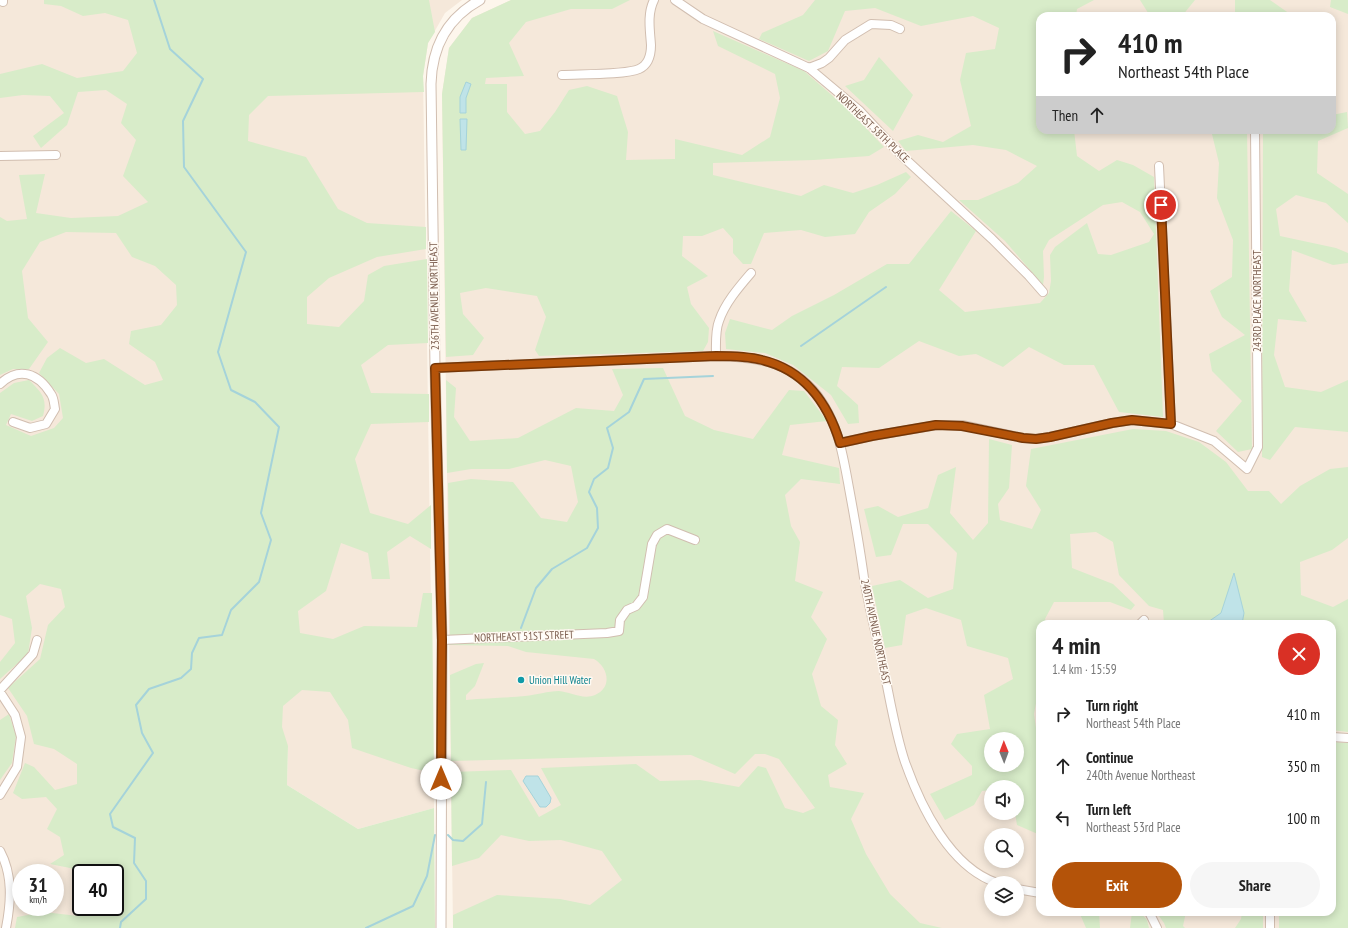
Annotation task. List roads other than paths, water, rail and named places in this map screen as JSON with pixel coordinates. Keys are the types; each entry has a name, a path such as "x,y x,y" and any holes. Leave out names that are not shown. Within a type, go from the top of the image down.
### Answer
{"street":[{"name":"236TH AVENUE NORTHEAST","path":"441,928 442,640 435,368 431,78 433,61 438,45 448,28 457,16 480,0"},
{"path":"562,75 624,72 638,70 644,66 648,61 651,49 649,17 654,0"},
{"name":"NORTHEAST 58TH PLACE","path":"675,0 703,19 809,68 859,110 901,155 992,239 1043,292"},
{"path":"809,68 822,63 829,58 845,40 871,24 891,25 900,29"},
{"name":"243RD PLACE NORTHEAST","path":"1171,424 1214,442 1247,470 1258,447 1255,134"},
{"path":"0,156 56,155"},
{"path":"840,443 936,425 962,426 1023,438 1036,439 1132,420 1171,424 1159,166"},
{"path":"716,356 718,321 733,295 750,273"},
{"name":"240TH AVENUE NORTHEAST","path":"435,368 741,356 762,360 784,367 800,378 817,395 828,410 840,443 865,581 896,729 905,762 928,814 946,842 964,863 984,877"},
{"path":"0,384 5,379 13,375 31,375 38,378 52,395 55,409 46,424 30,428 13,422"},
{"name":"NORTHEAST 51ST STREET","path":"442,640 607,633 619,631 620,620 627,610 636,606 644,597 652,544 657,535 666,529 695,540"},
{"path":"0,795 18,767 21,737 15,715 0,691 33,654 37,640"},
{"path":"1336,736 1348,738"},
{"path":"0,851 8,872 11,893 6,928"},
{"path":"1024,890 1036,892"},
{"path":"1151,916 1157,928"},
{"path":"1270,916 1270,928"}],"water":[{"path":"466,82 471,84 466,98 466,113 460,113 460,97"},
{"path":"460,119 467,119 466,150 461,150"},
{"path":"1234,573 1244,613 1243,620 1211,620 1221,613"},
{"path":"526,776 538,776 551,798 550,803 546,807 540,807 523,781"}],"waterway":[{"path":"120,928 121,922 146,899 146,881 134,863 135,838 113,827 110,814 153,753 142,733 136,705 149,689 181,678 191,669 192,653 199,638 222,635 231,610 259,582 271,540 261,513 279,427 255,402 231,390 218,352 246,252 184,167 183,121 203,79 170,49 154,0"},
{"path":"801,346 886,287"},
{"path":"521,628 536,588 552,569 587,548 598,528 597,508 589,492 594,479 608,468 613,448 607,428 629,412 644,379 713,376"},
{"path":"448,835 453,840 463,841 482,824 486,782"},
{"path":"366,928 413,906 427,876 435,835"}],"place":[{"name":"Union Hill Water","path":"521,680"}]}
